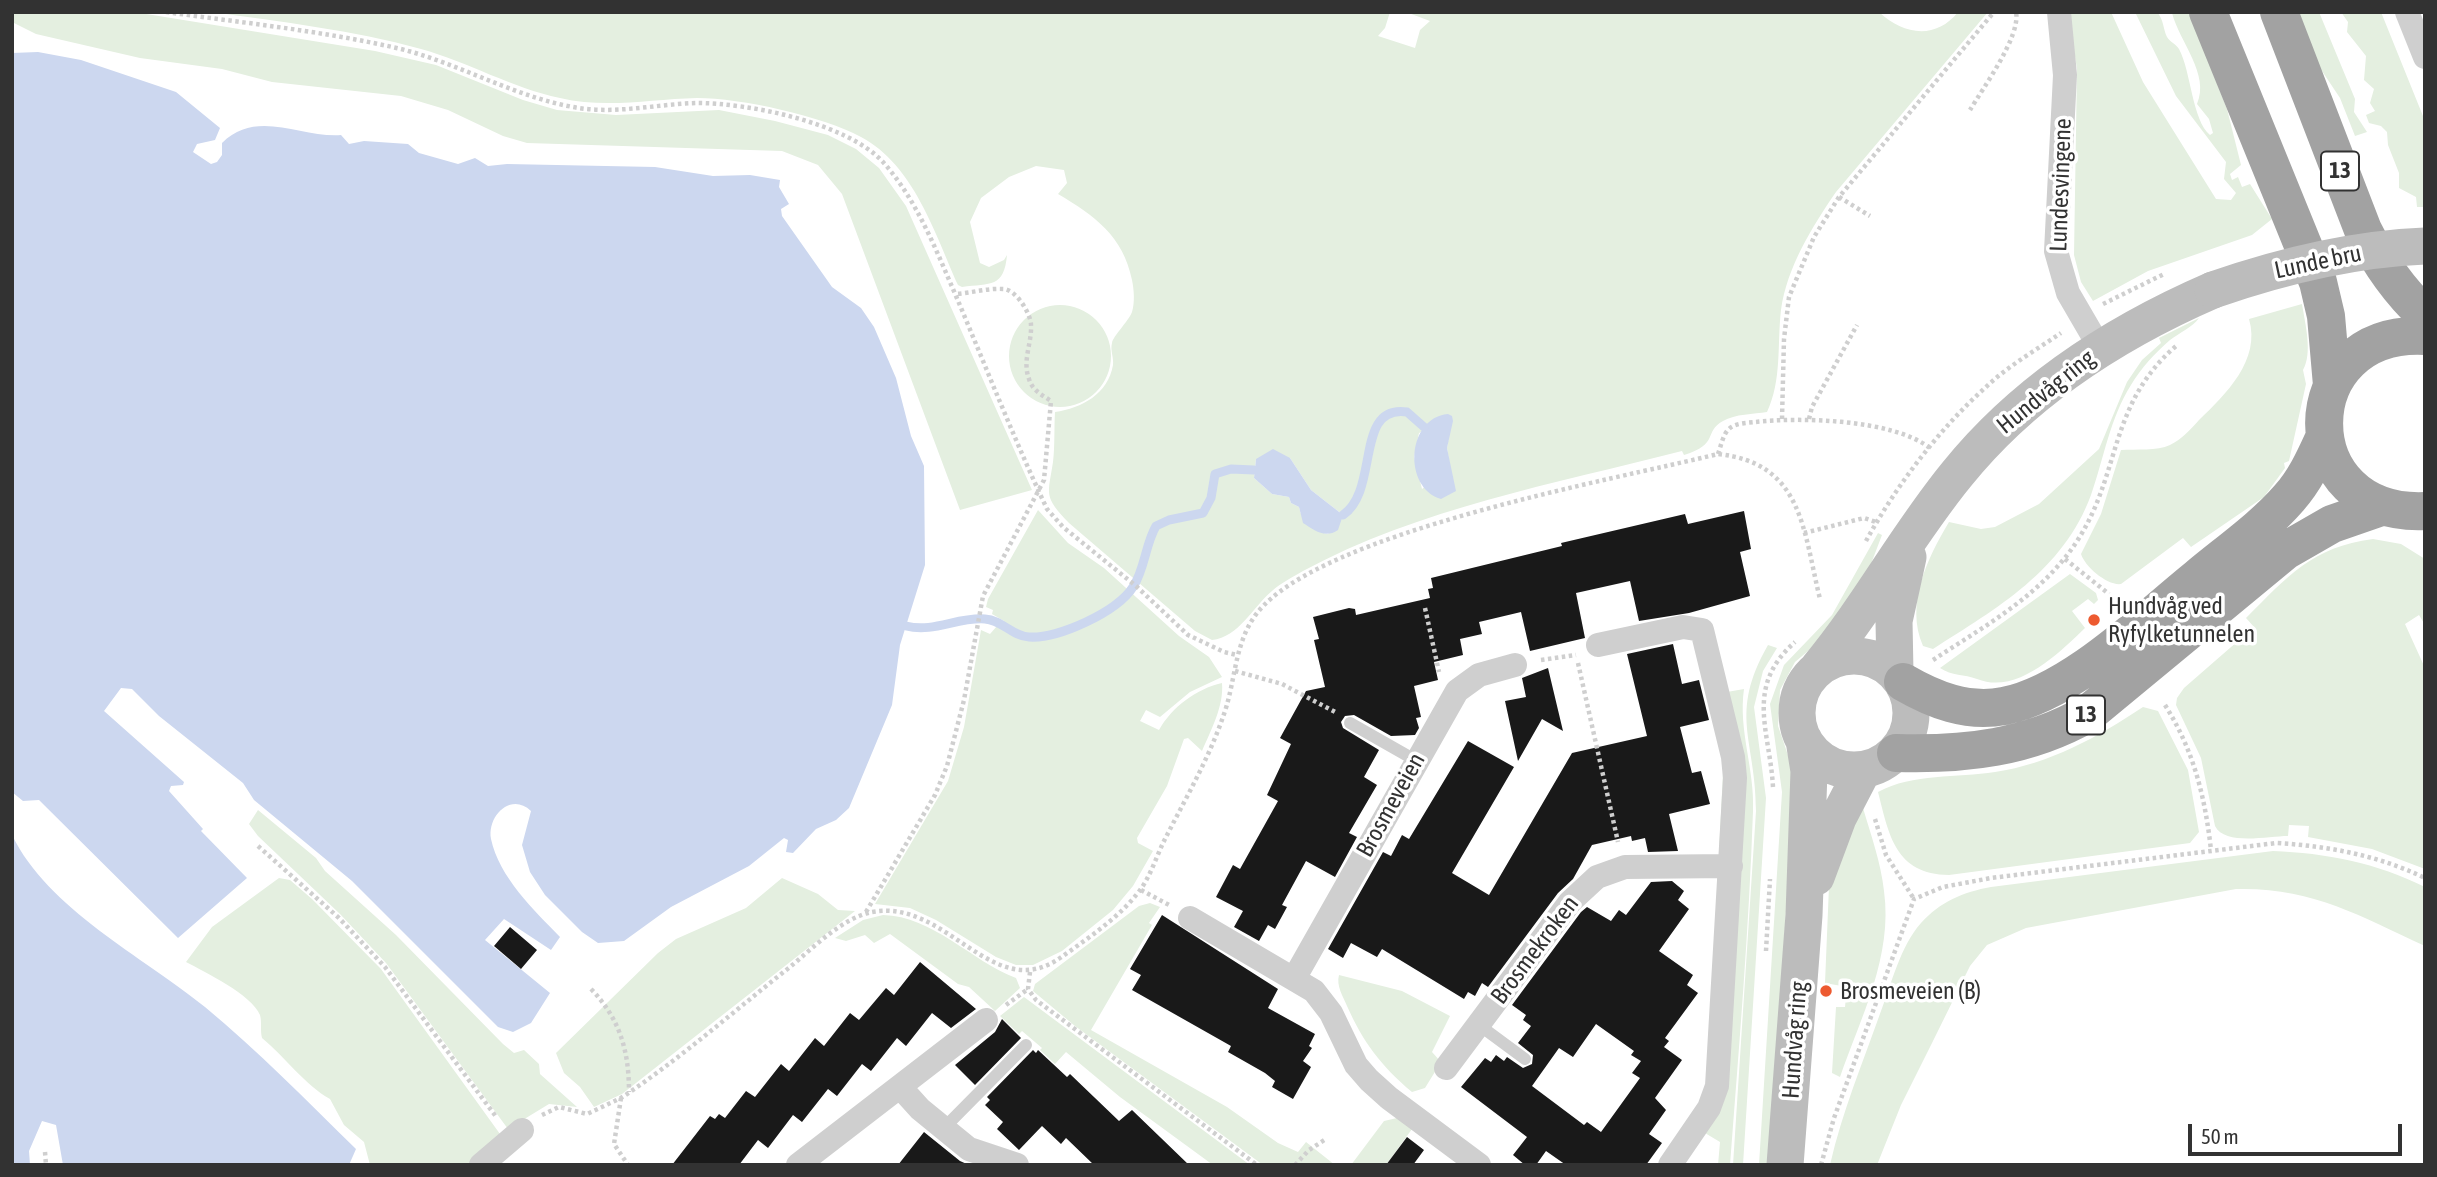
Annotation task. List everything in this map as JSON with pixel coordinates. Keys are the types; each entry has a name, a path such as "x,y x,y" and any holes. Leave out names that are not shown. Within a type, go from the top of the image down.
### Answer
{"highway":[{"name":"13","path":"2208,12 2318,282 2326,316 2332,385"},
{"name":"13","path":"2279,12 2362,230 2380,264 2407,299 2425,315"},
{"name":"13","path":"2408,515 2360,496 2343,480 2331,461 2323,438 2323,414 2332,385 2344,366 2361,350 2382,340 2404,335 2425,336"},
{"name":"13","path":"1909,673 1944,702 1975,707 2004,706 2057,684 2149,617 2276,512 2306,475 2323,438"},
{"name":"13","path":"1879,761 1989,750 2063,728 2089,713 2296,543 2342,519 2408,515"}],"main road":[{"name":"Lunde bru","path":"2213,290 2305,262 2359,252 2425,246"},
{"name":"Hundvåg ring","path":"1818,668 1844,637 1931,508 1978,450 2053,382 2101,348 2139,325 2213,290"},
{"name":"Hundvåg ring","path":"1909,673 1894,621 1913,535"},
{"path":"1864,656 1909,673 1912,713 1905,741 1879,761 1835,767 1812,751 1804,740 1797,709 1804,687 1818,668 1839,657 1864,656"},
{"name":"Hundvåg ring","path":"1785,1165 1804,915 1809,771 1804,740"},
{"name":"Hundvåg ring","path":"1804,915 1829,840 1879,761"}],"street":[{"name":"Lundesvingene","path":"2059,12 2065,75 2056,251 2068,293 2101,348"},
{"path":"2407,12 2425,57"},
{"path":"1598,645 1683,627 1697,627 1704,634 1733,757 1735,805 1717,1086 1709,1108 1670,1165"},
{"name":"Brosmeveien","path":"1295,977 1447,706 1465,682 1515,665"},
{"name":"Brosmekroken","path":"1446,1068 1582,888 1605,873 1625,867 1731,866"},
{"path":"1190,918 1295,977 1324,1001 1356,1065 1378,1089 1479,1165"},
{"path":"798,1165 986,1020"},
{"path":"901,1088 943,1129 969,1149 1017,1165"},
{"path":"481,1165 517,1134"}],"lane":[{"path":"1350,723 1415,760"},
{"path":"1479,1025 1525,1059"},
{"path":"943,1129 1027,1045"}],"path":[{"path":"166,12 288,29 400,49 454,65 545,101 576,108 618,110 717,104 778,115 829,129 871,151 897,179 930,236 1047,509 1063,527 1136,586 1188,635 1216,649 1237,655"},
{"path":"1782,419 1784,338 1789,297 1814,237 1839,197 1994,12"},
{"path":"1970,110 2007,47 2016,25 2016,12"},
{"path":"1839,197 1870,216"},
{"path":"866,913 943,779 959,725 979,608 992,577 1039,491 1047,467 1051,401 1035,391 1028,379 1031,324 1027,313 1015,294 1005,289 955,294"},
{"path":"1809,419 1812,407 1857,325"},
{"path":"1909,673 2030,595 2065,559 2093,512 2122,422 2135,395 2152,369 2181,341"},
{"path":"1718,454 1729,428 1782,419 1809,419 1858,425 1910,437 1930,448"},
{"path":"258,846 339,918 385,967 517,1134 554,1108 587,1114 629,1093 816,945 866,913 891,910 912,915 1003,966 1030,972 1056,960 1095,932 1141,890 1219,726 1237,655 1254,617 1273,597 1319,570 1370,546 1552,493 1718,454 1743,457 1758,463 1780,480 1795,499 1820,599"},
{"path":"1804,533 1864,518 1876,522"},
{"path":"2065,559 2109,594"},
{"path":"1425,608 1447,706"},
{"path":"1515,665 1576,654 1625,867"},
{"path":"1235,671 1282,684 1350,723"},
{"path":"2165,705 2183,737 2198,774 2211,850"},
{"path":"1874,814 1886,855 1914,899"},
{"path":"1821,1165 1834,1118 1914,899 1943,887 1991,878 2276,842 2315,845 2380,859 2425,878"},
{"path":"1030,972 1028,989 1037,1000 1257,1165"},
{"path":"591,989 615,1018 622,1034 628,1055 629,1093"},
{"path":"621,1098 614,1139 617,1152 628,1165"},
{"path":"1295,1165 1326,1139"},
{"path":"45,1152 46,1165"}],"green space":[{"path":"12,12 134,12 375,51 436,65 523,100 557,110 616,115 719,110 828,135 856,149 879,168 906,206 1032,490 960,510 842,194 818,165 782,151 527,143 503,136 448,110 401,96 272,82 222,69 140,58 36,34 12,22"},
{"path":"212,12 1390,12 1385,28 1378,36 1415,48 1420,30 1430,21 1406,12 1879,12 1898,26 1919,31 1940,27 1958,12 1988,12 1836,192 1810,233 1784,294 1777,375 1767,412 1723,421 1717,425 1702,447 1684,455 1682,451 1537,487 1394,530 1348,549 1279,585 1238,628 1222,638 1212,640 1195,631 1069,523 1049,495 1054,456 1055,412 1084,403 1100,392 1106,384 1113,365 1113,340 1130,316 1134,300 1128,265 1114,239 1095,219 1058,194 1067,183 1064,170 1036,166 1009,177 981,198 970,222 980,263 989,267 1004,260 1007,255 1005,266 999,279 994,282 962,287 958,285 921,202 909,183 879,149 845,129 804,115 736,101 697,98 594,103 560,98 525,88 438,54 395,42 317,27","holes":["1452,416 1447,448 1450,466 1422,489 1414,457 1419,433","1290,458 1311,490 1343,515 1328,534 1309,525 1299,507 1291,503 1289,497 1272,494 1254,478 1256,459"]},
{"path":"2068,12 2111,12 2143,82 2216,199 2231,200 2236,193 2224,179 2226,162 2176,96 2135,12 2157,12 2159,15 2167,37 2178,47 2183,58 2195,107 2210,135 2213,133 2209,119 2197,104 2200,81 2197,70 2172,13 2189,12 2227,109 2241,165 2230,174 2232,180 2238,177 2242,187 2250,184 2272,219 2252,235 2148,271 2093,301 2081,282 2074,255 2077,69"},
{"path":"2298,12 2319,12 2355,99 2354,112 2367,132 2355,136 2340,98 2318,65"},
{"path":"2341,12 2381,12 2425,121 2425,207 2417,207 2416,197 2399,188 2399,173 2388,145 2387,132 2381,126 2369,123 2366,115 2375,111 2370,103 2374,89 2364,80 2366,56 2347,32 2348,22"},
{"path":"2302,304 2308,347 2303,370 2306,384 2289,461 2284,463 2285,468 2264,497 2191,547 2183,538 2121,584 2110,582 2098,575 2081,554 2101,514 2121,450 2159,448 2182,437 2220,399 2239,375 2250,348 2249,319"},
{"path":"1060,305 1079,309 1096,320 1107,337 1111,356 1107,375 1096,392 1079,403 1060,407 1041,403 1024,392 1013,375 1009,356 1013,337 1024,320 1041,309"},
{"path":"2199,318 2159,350 2131,385 2113,425 2091,495 2079,522 2064,545 2026,585 2004,602 1933,649 1923,646 1916,614 1921,582 1933,551 1949,522 1981,529 1995,527 2039,504 2099,449 2127,382 2142,360 2161,343 2159,338"},
{"path":"1038,510 1068,543 1104,568 1179,636 1209,657 1222,677 1190,692 1160,717 1146,710 1140,721 1159,730 1171,714 1194,694 1222,683 1222,692 1216,718 1202,751 1188,738 1184,739 1167,786 1137,838 1138,843 1153,851 1133,886 1113,910 1062,951 1033,965 1016,965 996,957 936,920 910,908 875,904 948,781 964,727 981,630 990,634 997,626 1003,626 1004,621 986,607 988,599"},
{"path":"1878,533 1882,535 1866,577 1814,646 1795,662 1780,690 1778,726 1790,761 1793,791 1771,1165 1759,1165 1782,792 1770,704 1784,665 1832,615"},
{"path":"2373,539 2401,544 2425,559 2425,625 2419,615 2405,624 2425,668 2425,869 2372,849 2308,837 2309,826 2289,825 2288,836 2259,838 2237,838 2220,832 2215,826 2201,758 2176,705 2184,688 2254,627 2246,618 2302,566 2333,549"},
{"path":"2070,574 2096,593 2098,600 2094,604 2088,599 2072,611 2085,628 2050,660 2022,677 2007,681 1992,682 1954,674 1940,668"},
{"path":"1768,645 1777,648 1763,671 1754,707 1766,798 1743,1165 1733,1165 1756,811 1747,709 1749,690"},
{"path":"1744,689 1743,720 1753,795 1749,900 1730,1165 1718,1165 1720,1142 1705,1133 1727,692"},
{"path":"2143,707 2158,711 2188,770 2199,832 2190,843 1949,875 1917,868 1897,849 1886,823 1878,792 1920,779 1995,772 2035,763 2091,739"},
{"path":"1863,808 1883,881 1886,915 1884,939 1880,963 1866,1009 1840,1077 1832,1073 1836,1007 1845,1007 1847,987 1825,983 1829,886 1838,856"},
{"path":"258,810 316,858 325,871 396,935 503,1044 514,1053 524,1050 539,1064 540,1074 577,1107 549,1104 508,1129 386,963 340,914 258,836 249,824"},
{"path":"2273,851 2351,861 2425,887 2425,946 2334,905 2288,893 2263,890 2236,889 2026,928 1987,945 1970,966 1901,1105 1877,1165 1830,1165 1847,1106 1897,965 1914,932 1936,909 1962,895 1991,887"},
{"path":"279,878 290,880 312,899 381,969 500,1134 501,1138 467,1165 370,1165 364,1142 344,1125 330,1099 312,1086 262,1038 260,1015 255,1007 227,985 186,962 212,927"},
{"path":"782,878 818,894 838,910 855,911 622,1094 594,1107 580,1087 564,1073 556,1053 658,953 676,939 746,908"},
{"path":"1150,903 1160,907 1149,923 1152,925 1091,1030 1227,1107 1278,1143 1298,1152 1306,1142 1335,1165 1263,1165 1075,1026 1033,991 1035,984 1139,906"},
{"path":"883,915 901,917 935,931 1016,978 1020,988 995,1011 969,987 958,984 890,934 874,943 865,935 846,941 835,938 863,920"},
{"path":"1339,975 1402,991 1450,1016 1432,1052 1441,1062 1425,1088 1412,1092 1374,1053 1342,995 1338,983"},
{"path":"1024,997 1250,1165 1213,1165 1120,1097 1066,1052 1055,1064 1040,1050 1042,1048 1022,1031 1019,1034 1000,1016"},
{"path":"1397,1118 1412,1129 1386,1165 1351,1165 1384,1121"}],"water":[{"path":"38,52 81,60 176,92 220,128 215,140 197,144 193,152 211,164 217,162 222,155 222,143 235,133 249,127 264,126 341,135 349,144 364,141 408,144 419,153 458,164 475,158 488,166 507,164 655,167 713,176 750,175 780,180 779,187 789,204 781,209 782,216 832,287 861,308 874,327 896,378 911,436 924,466 925,565 900,645 892,705 849,808 836,820 816,829 793,853 786,852 788,840 784,838 749,866 671,907 624,941 598,943 582,932 545,895 530,872 522,845 531,811 516,804 502,809 491,830 495,853 509,880 560,937 551,950 504,919 485,940 550,993 531,1023 513,1032 498,1027 352,881 254,800 243,783 159,716 132,689 121,688 104,711 184,782 183,785 171,786 169,791 203,829 201,831 247,878 178,938 39,800 23,801 12,792 12,53"},
{"path":"1448,414 1453,421 1447,448 1456,491 1441,499 1429,492 1420,482 1414,454 1424,427 1434,418"},
{"path":"1273,449 1290,458 1311,490 1343,515 1338,530 1324,534 1311,528 1303,523 1299,507 1291,503 1289,497 1272,494 1254,478 1256,459"},
{"path":"12,835 28,862 48,886 72,908 98,930 205,1007 301,1095 356,1149 349,1165 63,1165 56,1125 42,1121 29,1151 30,1165 12,1165"}],"building":[{"path":"1744,511 1751,549 1740,552 1750,596 1689,613 1639,621 1630,581 1576,593 1585,638 1530,651 1521,612 1479,622 1482,634 1460,639 1463,655 1434,662 1438,680 1414,686 1421,717 1416,718 1419,728 1415,735 1391,736 1354,715 1345,716 1341,722 1343,728 1379,750 1364,777 1377,785 1349,833 1357,837 1335,877 1306,861 1282,905 1287,907 1275,929 1268,925 1259,941 1234,927 1243,911 1216,897 1233,865 1240,869 1278,801 1267,795 1291,744 1280,738 1306,691 1325,687 1314,640 1319,639 1313,617 1349,608 1355,609 1356,615 1430,598 1428,589 1433,588 1431,578 1562,546 1561,543 1685,514 1688,524"},
{"path":"1673,644 1682,684 1699,680 1709,720 1680,727 1692,773 1701,771 1710,804 1669,814 1678,851 1648,852 1645,838 1632,841 1631,836 1592,845 1573,879 1558,893 1488,987 1482,983 1475,996 1468,992 1464,999 1382,949 1377,957 1351,943 1343,958 1328,949 1383,852 1391,856 1402,835 1409,839 1468,741 1514,767 1452,873 1489,895 1572,753 1647,736 1627,654"},
{"path":"1548,668 1563,731 1542,719 1518,761 1505,701 1526,697 1522,678"},
{"path":"1672,881 1684,891 1678,900 1689,909 1659,951 1693,975 1687,985 1698,993 1665,1038 1669,1041 1664,1047 1682,1060 1655,1098 1666,1110 1649,1134 1662,1143 1646,1165 1566,1165 1546,1151 1536,1165 1525,1165 1513,1155 1527,1137 1461,1087 1485,1058 1491,1062 1496,1055 1504,1061 1507,1057 1523,1068 1532,1064 1533,1055 1518,1043 1531,1026 1523,1020 1526,1015 1512,1005 1581,912 1587,907 1611,921 1619,910 1626,915 1651,882","holes":["1596,1024 1634,1051 1631,1055 1641,1061 1632,1073 1640,1078 1601,1132 1587,1122 1584,1125 1532,1086 1559,1048 1573,1057"]},
{"path":"1162,915 1278,989 1268,1008 1315,1034 1309,1046 1312,1048 1303,1061 1311,1067 1293,1099 1272,1087 1275,1081 1265,1073 1228,1052 1231,1046 1132,990 1141,975 1130,969"},
{"path":"510,927 537,950 521,969 494,946"},
{"path":"920,962 976,1009 951,1028 932,1013 906,1046 897,1038 871,1071 862,1064 837,1096 828,1089 802,1122 793,1115 768,1148 758,1140 739,1165 672,1165 710,1116 715,1119 719,1114 725,1118 746,1091 755,1097 781,1064 789,1071 815,1038 824,1046 850,1013 859,1020 886,988 894,995"},
{"path":"1002,1019 1021,1038 975,1085 955,1065 995,1032"},
{"path":"1033,1050 1036,1053 1038,1050 1067,1077 1070,1074 1119,1121 1132,1110 1189,1165 1094,1165 1066,1138 1061,1144 1042,1126 1019,1150 997,1129 1003,1122 985,1105 990,1100 987,1097"},
{"path":"924,1132 960,1161 969,1165 898,1165"},
{"path":"1407,1137 1424,1150 1413,1165 1386,1165"}],"waterway":[{"path":"1343,515 1354,503 1361,487 1373,434 1380,421 1391,413 1407,412 1424,427"},
{"path":"906,626 926,628 985,619 1029,637 1055,634 1086,622 1114,606 1133,587 1156,526 1169,520 1203,513 1211,498 1215,474 1231,469 1254,470"}],"place":[{"name":"Hundvåg ved Ryfylketunnelen","path":"2094,620"},
{"name":"Brosmeveien (B)","path":"1826,991"}]}
